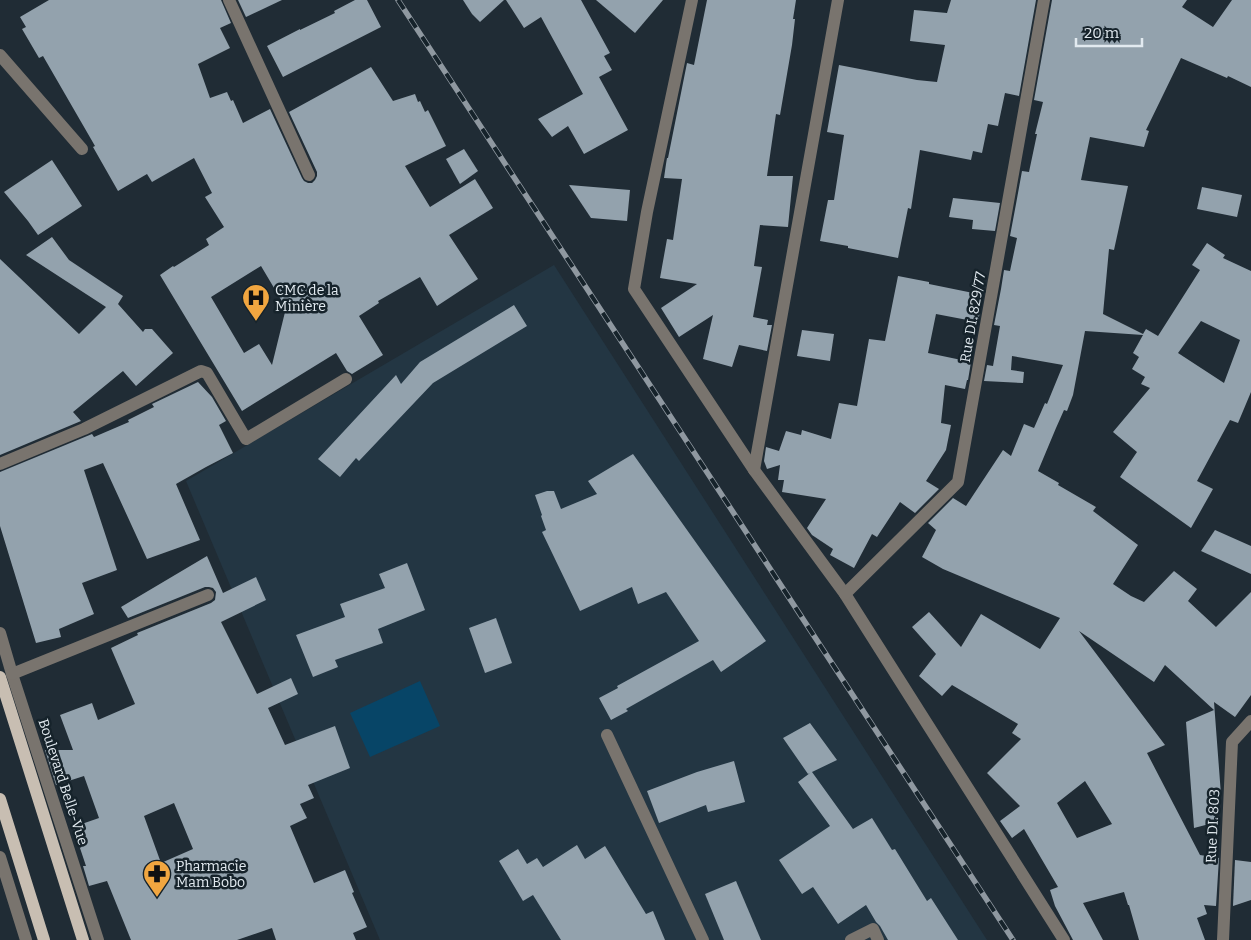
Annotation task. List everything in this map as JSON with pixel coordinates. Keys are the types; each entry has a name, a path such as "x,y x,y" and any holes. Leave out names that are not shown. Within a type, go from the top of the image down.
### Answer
{"main road":[{"name":"Boulevard Belle-Vue","path":"6,676 83,940"},
{"path":"0,799 44,940"}],"street":[{"path":"229,0 310,175"},
{"path":"692,0 647,212 634,289 754,470 845,594 1064,940"},
{"path":"754,470 838,0"},
{"name":"Rue DI. 829/77","path":"845,594 958,482 1044,0"},
{"path":"0,55 82,149"},
{"path":"0,464 84,430 201,371 207,373 246,439 346,379"},
{"path":"6,676 208,595"},
{"name":"Boulevard Belle-Vue","path":"0,633 6,676 98,940"},
{"name":"Rue DI. 803","path":"1223,940 1232,742 1251,721"},
{"path":"607,735 703,940"},
{"path":"0,857 26,940"},
{"path":"851,940 873,929 878,940"}],"shaded area":[{"path":"554,265 987,940 380,940 186,481"}],"water":[{"path":"420,681 440,726 370,757 350,713"}],"building":[{"path":"49,0 221,0 231,23 220,28 230,48 198,64 210,98 227,92 231,101 233,100 243,123 270,109 302,178 308,183 312,183 315,180 317,172 289,112 371,67 393,101 415,94 425,112 428,110 446,146 405,166 430,207 475,179 493,208 449,235 478,279 437,306 420,277 378,301 379,303 359,316 383,355 352,374 347,371 336,353 242,411 160,275 209,245 206,239 224,227 205,197 212,193 194,158 152,182 147,174 118,191 93,147 95,146 43,56 39,58 22,29 26,27 20,17","holes":["261,266 286,308 272,365 259,344 244,353 211,297"]},
{"path":"238,0 282,0 246,17"},
{"path":"355,0 367,0 381,27 283,77 267,46 335,13 334,11"},
{"path":"463,0 504,0 480,22"},
{"path":"506,0 581,0 610,53 604,56 612,70 599,77 628,130 584,154 568,126 552,137 538,119 583,94 541,17 524,28"},
{"path":"596,0 663,0 635,33"},
{"path":"707,0 796,0 792,45 780,115 776,114 767,176 793,176 788,227 760,225 754,266 762,267 753,317 768,320 767,325 772,325 767,351 739,345 732,367 703,359 713,315 679,337 661,308 697,284 660,278 667,239 673,240 682,179 664,178 667,158 687,63 694,65"},
{"path":"951,0 1036,0 1019,96 1005,93 998,126 988,124 982,153 973,151 971,160 920,150 911,209 908,208 898,258 820,241 828,200 834,200 844,135 827,132 839,65 937,82 945,45 910,41 914,10 947,13"},
{"path":"1052,0 1187,0 1182,7 1213,27 1232,0 1251,0 1251,87 1181,58 1146,130 1149,131 1144,147 1090,137 1081,180 1128,186 1114,250 1109,249 1103,314 1143,334 1146,329 1158,336 1200,270 1192,265 1207,243 1225,255 1223,258 1251,271 1251,392 1238,423 1230,420 1197,481 1213,489 1191,528 1120,477 1137,452 1113,432 1150,388 1141,384 1145,377 1132,369 1139,357 1133,353 1143,335 1085,331 1073,395 1067,411 1064,410 1038,471 1096,507 1093,511 1138,545 1113,584 1131,596 1144,602 1174,571 1197,589 1188,601 1216,627 1251,592 1251,695 1235,717 1214,702 1221,795 1211,796 1217,822 1194,828 1186,722 1214,710 1165,665 1154,682 1079,631 1165,745 1147,753 1200,855 1219,858 1216,906 1204,905 1207,914 1197,918 1205,940 1139,940 1124,892 1083,903 1103,940 1073,940 1055,906 1050,890 1058,887 1024,829 1012,838 1000,821 1020,806 987,773 1021,739 1012,733 1018,724 952,685 942,696 919,676 936,654 912,627 929,612 961,647 981,614 1040,649 1060,618 943,569 922,557 936,530 928,523 953,498 966,506 1003,450 1011,456 1024,424 1034,428 1045,403 1047,404 1063,365 1012,356 1011,370 1024,372 1023,383 984,381 987,365 993,366 1000,326 994,325 1004,270 1010,271 1017,238 1010,236 1022,171 1029,172 1037,134 1035,134 1043,102 1034,100","holes":["1201,321 1240,340 1224,383 1178,353","1085,781 1112,824 1077,838 1057,803"]},
{"path":"464,149 478,171 460,184 446,159"},
{"path":"52,160 82,206 38,235 4,192"},
{"path":"569,185 630,190 627,221 591,218"},
{"path":"1202,187 1242,195 1237,217 1197,209"},
{"path":"953,198 1000,203 995,231 972,229 973,220 949,217"},
{"path":"52,237 69,260 123,296 118,304 143,332 145,329 152,329 173,353 136,386 123,371 73,412 81,421 0,455 0,259 79,334 106,307 26,255"},
{"path":"898,276 983,295 978,322 936,314 928,353 971,362 965,389 945,385 941,423 951,425 946,450 926,481 939,489 915,513 900,502 877,537 872,534 854,568 830,555 833,549 812,535 807,528 826,499 782,492 784,480 778,480 780,465 767,469 764,461 766,447 779,451 786,431 801,435 802,430 831,439 839,403 857,406 869,339 885,341"},
{"path":"514,305 527,326 433,383 359,461 356,458 340,477 318,459 396,375 401,384 420,362"},
{"path":"802,330 834,334 830,361 797,356"},
{"path":"198,382 212,397 226,421 219,425 233,453 176,484 200,540 147,559 103,463 84,470 117,570 82,583 94,614 59,629 61,637 36,643 0,526 0,472 92,434 94,437 129,422 128,420 154,407 152,404"},
{"path":"633,454 766,641 721,672 713,660 626,709 628,711 611,720 599,698 618,688 617,686 699,641 666,592 638,604 632,587 580,611 542,532 546,530 535,495 554,491 561,509 597,494 588,481"},
{"path":"1215,530 1251,546 1251,574 1201,551"},
{"path":"207,556 223,593 256,577 266,600 221,622 257,694 291,678 298,694 268,708 285,745 335,726 350,768 308,785 314,798 300,804 307,818 290,826 314,883 345,870 354,892 352,893 367,927 353,933 356,940 276,940 272,928 237,940 131,940 107,881 89,886 83,866 86,866 73,827 99,818 84,776 56,785 45,750 73,750 60,715 92,703 98,720 135,704 111,648 138,635 137,633 211,603 215,600 216,592 213,588 205,587 128,618 121,607","holes":["174,803 193,849 161,863 144,816"]},
{"path":"407,563 425,610 378,629 383,643 335,660 338,667 313,677 296,635 345,617 340,604 385,588 379,574"},
{"path":"496,618 512,663 485,673 469,628"},
{"path":"810,723 837,760 812,772 853,829 872,818 892,850 895,849 927,901 931,898 958,940 888,940 866,905 838,924 813,887 802,894 779,860 830,826 798,782 810,773 808,774 783,738"},
{"path":"734,761 745,802 708,812 706,805 659,823 647,791 697,772"},
{"path":"577,845 585,859 605,846 646,914 653,911 665,940 561,940 533,895 523,901 499,861 518,849 527,864 537,858 543,867"},
{"path":"1235,860 1251,862 1251,900 1233,906"},
{"path":"736,881 761,940 724,940 705,894"}],"railway":[{"path":"398,0 1013,940"}],"place":[{"name":"CMC de la Minière","path":"256,322"},
{"name":"Pharmacie Mam Bobo","path":"157,898"}]}
